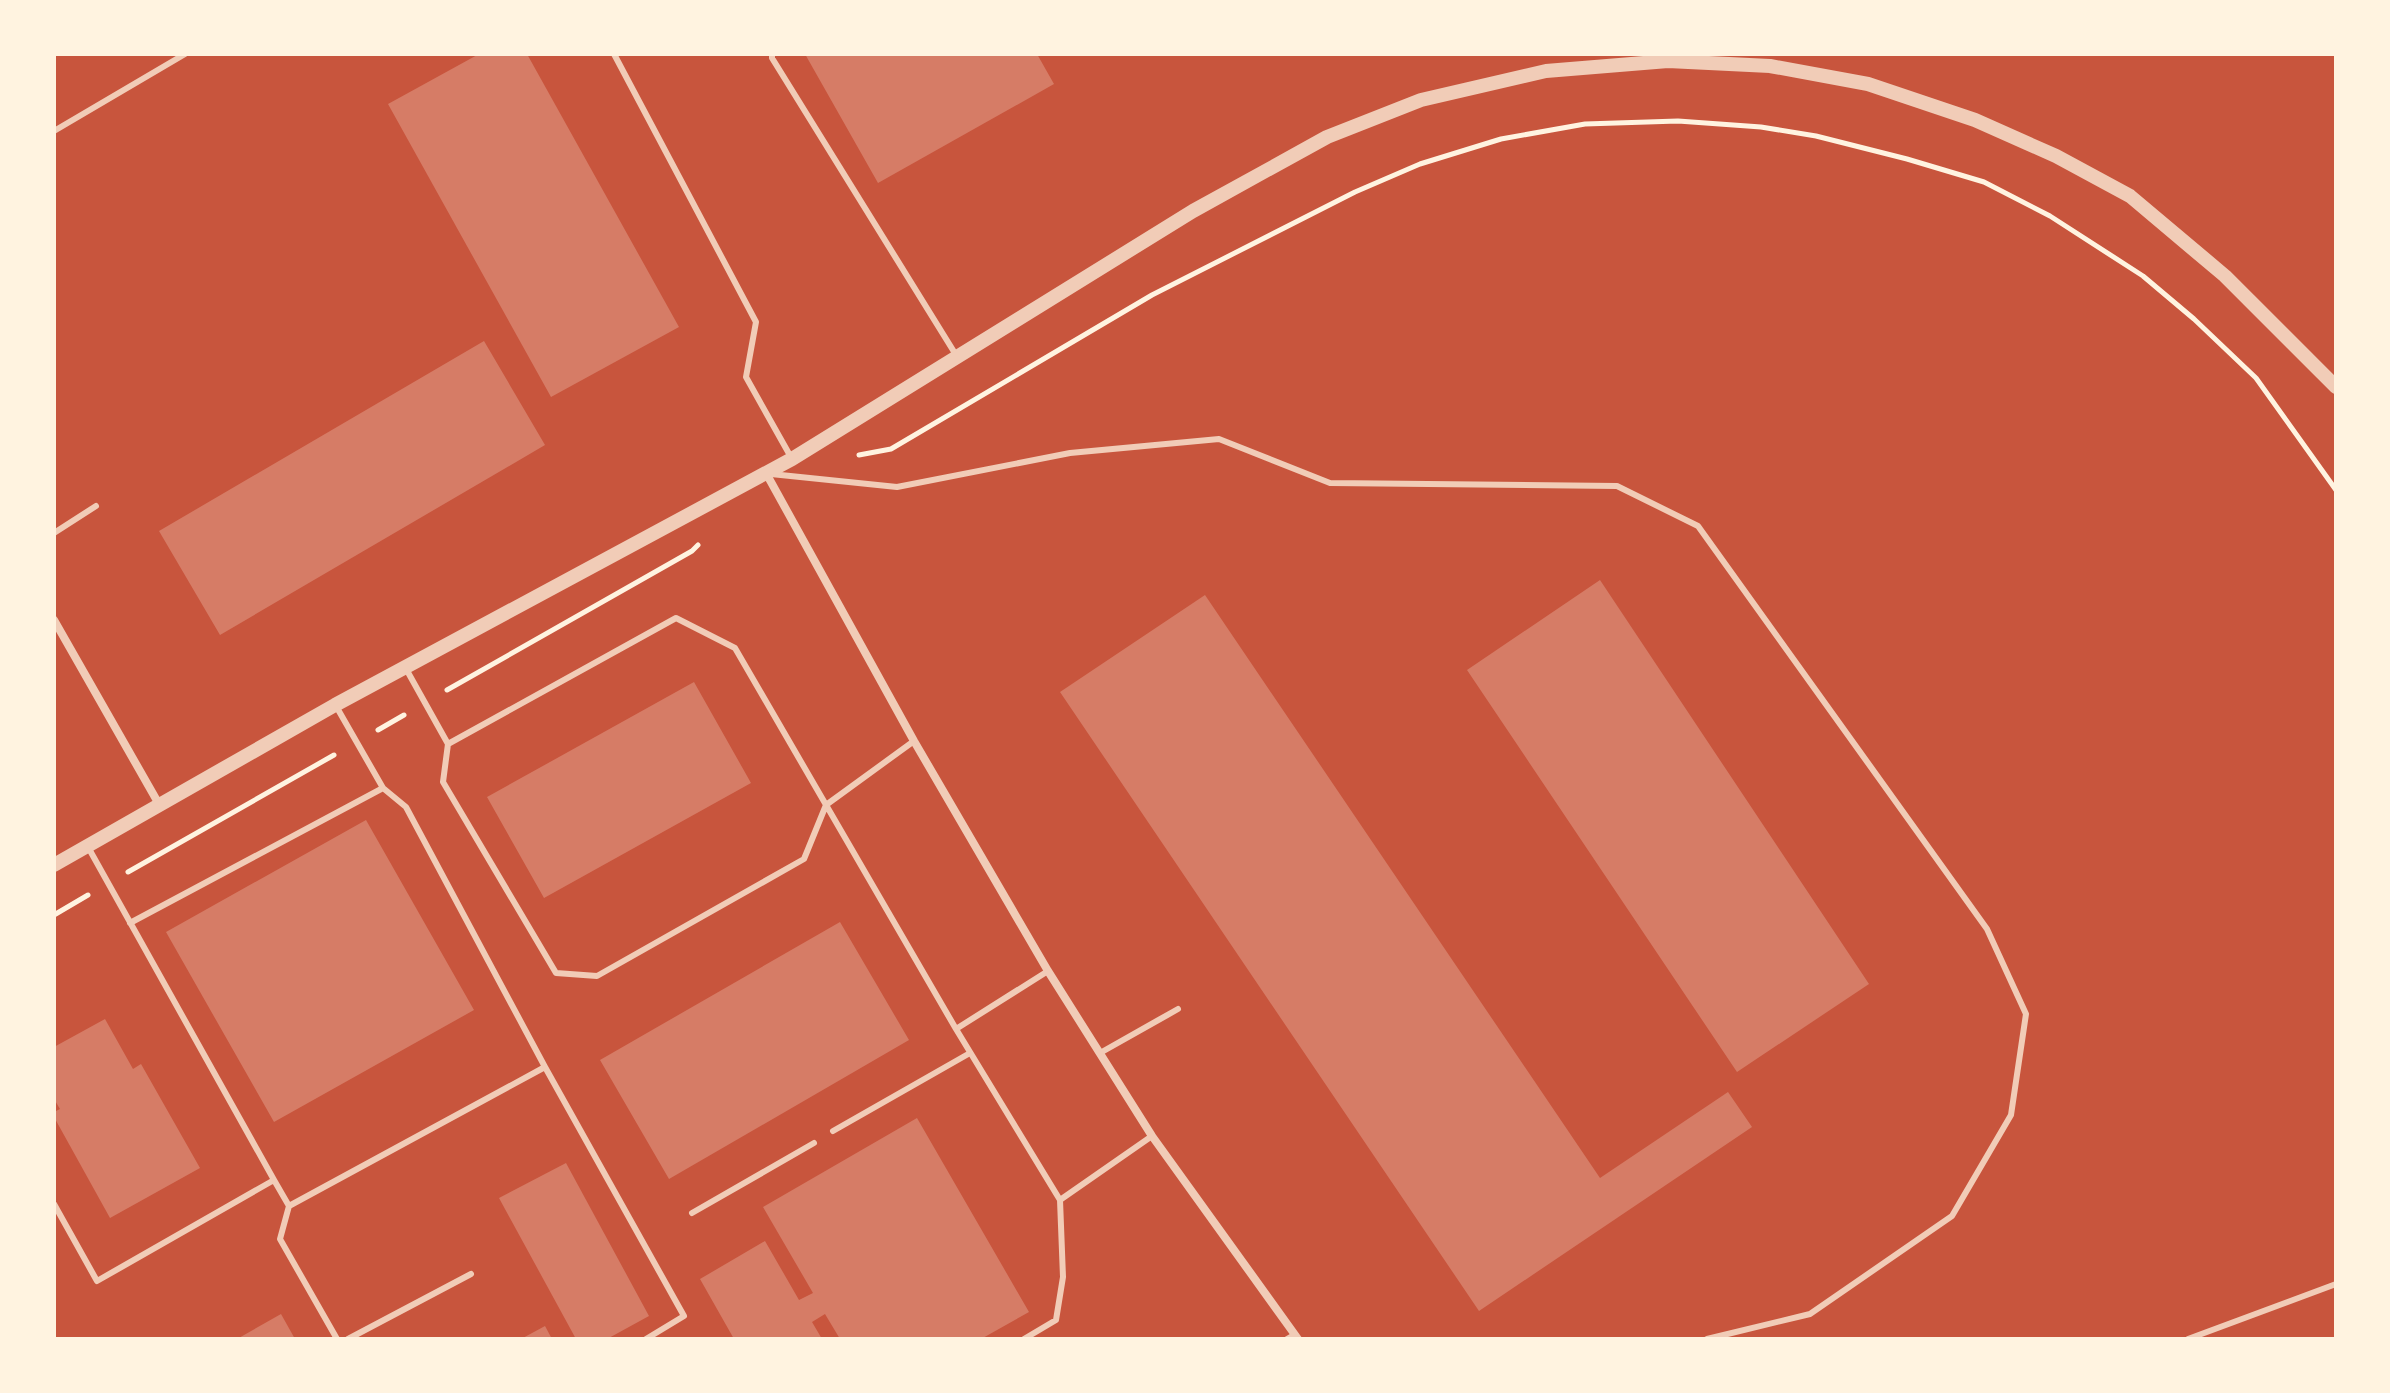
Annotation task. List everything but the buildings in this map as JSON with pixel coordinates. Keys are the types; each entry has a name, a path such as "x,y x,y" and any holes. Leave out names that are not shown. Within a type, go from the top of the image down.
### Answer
{"street":[{"path":"54,865 335,705 792,459 1193,211 1327,137 1421,100 1546,71 1668,61 1770,66 1868,84 1975,120 2056,156 2130,196 2225,276 2336,387"},
{"path":"766,473 914,741 1048,971 1152,1136 1293,1338"},
{"path":"54,620 160,806"}],"lane":[{"path":"54,131 185,54"},
{"path":"614,54 756,322 746,377 792,459"},
{"path":"772,54 958,358"},
{"path":"766,473 897,487 1070,453 1219,439 1330,483 1617,486 1698,526 1987,929 2026,1014 2011,1115 1952,1216 1810,1314 1707,1339"},
{"path":"54,533 96,506"},
{"path":"448,744 676,618 735,648 970,1053 1060,1200 1063,1277 1056,1320 1024,1339"},
{"path":"405,667 448,744 443,782 556,973 597,976 804,859 826,805 914,741"},
{"path":"335,705 383,788 406,807 545,1067 684,1316 646,1339"},
{"path":"130,923 383,788"},
{"path":"88,847 289,1206 280,1239 337,1339"},
{"path":"956,1029 1048,971"},
{"path":"1100,1053 1178,1009"},
{"path":"833,1131 970,1053"},
{"path":"289,1206 545,1067"},
{"path":"1060,1200 1152,1136"},
{"path":"692,1213 814,1143"},
{"path":"54,1204 97,1281 274,1180"},
{"path":"348,1339 471,1274"},
{"path":"2188,1339 2336,1284"}],"path":[{"path":"844,458 891,449 1152,295 1355,192 1420,164 1501,139 1585,124 1678,121 1775,129 1907,159 1984,182 2050,216 2143,276 2205,329 2256,378 2336,490"},
{"path":"54,915 692,551 703,540"}]}
